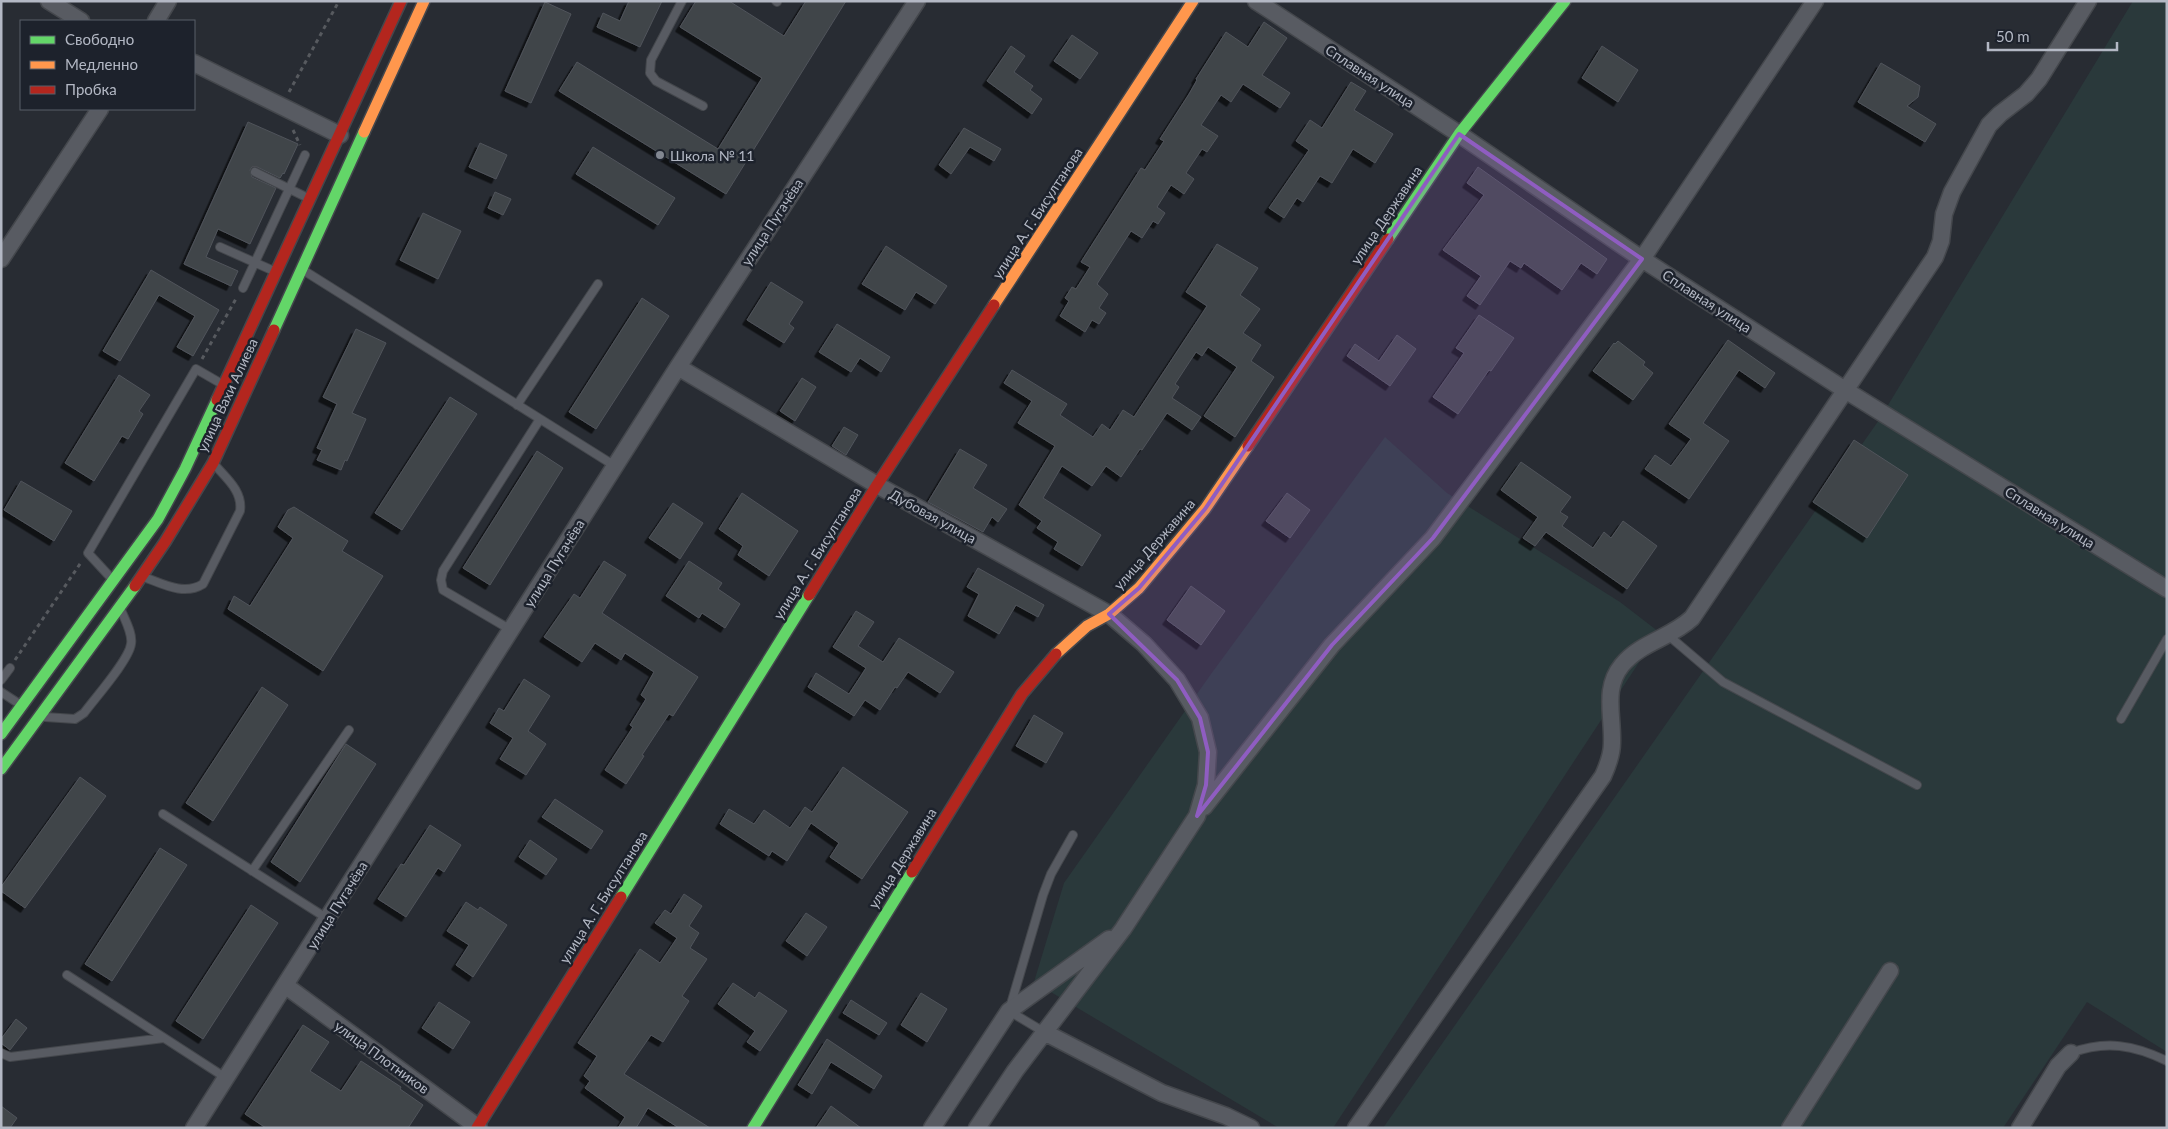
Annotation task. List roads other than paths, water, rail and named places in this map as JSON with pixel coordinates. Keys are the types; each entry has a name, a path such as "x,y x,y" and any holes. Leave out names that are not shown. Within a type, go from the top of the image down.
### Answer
{"street":[{"path":"49,1 67,9 80,20"},
{"path":"157,20 168,1"},
{"name":"улица Вахи Алиева","path":"1,734 158,519 186,469 400,1"},
{"name":"улица Вахи Алиева","path":"1,769 121,608 187,509 213,462 424,1"},
{"name":"улица Пугачёва","path":"194,1128 678,367 917,1"},
{"name":"улица А. Г. Бисултанова","path":"478,1128 877,485 1192,1"},
{"name":"Сплавная улица","path":"1256,1 1459,134 1642,259 1845,390 2167,589"},
{"name":"улица Державина","path":"753,1128 1022,694 1051,658 1087,626 1109,614 1139,588 1205,509 1459,134 1565,1"},
{"path":"977,1128 1044,1032 1123,929 1196,816 1332,645 1432,538 1642,259 1814,1"},
{"path":"1356,1128 1603,776 1610,760 1612,743 1610,689 1613,679 1634,653 1669,636 1692,618 1935,257 1941,242 1944,214 1952,192 1989,125 2026,94 2040,79 2088,1"},
{"path":"195,63 340,135"},
{"path":"1,260 99,110"},
{"name":"Дубовая улица","path":"678,367 877,485 1109,614 1144,644 1177,680 1200,718 1208,752 1206,785 1196,816"},
{"path":"932,1128 1009,1011 1123,929"},
{"path":"1790,1128 1890,971"},
{"name":"улица Плотников","path":"286,986 478,1128"},
{"path":"1044,1032 1162,1093 1226,1116 1251,1128"},
{"path":"2020,1128 2058,1066 2071,1053"}],"lane":[{"path":"682,1 652,60 650,73 656,81 703,106"},
{"path":"243,288 305,155"},
{"path":"255,172 310,198"},
{"path":"220,247 276,272"},
{"path":"302,269 615,466"},
{"path":"517,405 598,284"},
{"path":"113,581 88,553 196,369 224,386"},
{"path":"511,630 443,590 441,580 443,571 540,419"},
{"path":"142,577 185,590 194,589 203,584 240,511 242,502 238,492 213,462"},
{"path":"41,716 66,720 75,719 84,713 127,656 131,644 130,635 121,608"},
{"path":"1669,636 1723,682 1917,785"},
{"path":"2121,719 2167,639"},
{"path":"1,680 10,668"},
{"path":"1,692 22,706"},
{"path":"252,871 349,730"},
{"path":"163,814 328,919"},
{"path":"1044,1032 1009,1011 1043,895 1051,874 1074,835"},
{"path":"67,975 226,1078"},
{"path":"1,1053 10,1057 164,1038"},
{"path":"2071,1053 2091,1046 2119,1046 2147,1052 2167,1062"}],"place":[{"name":"Школа № 11","path":"660,155"}]}
